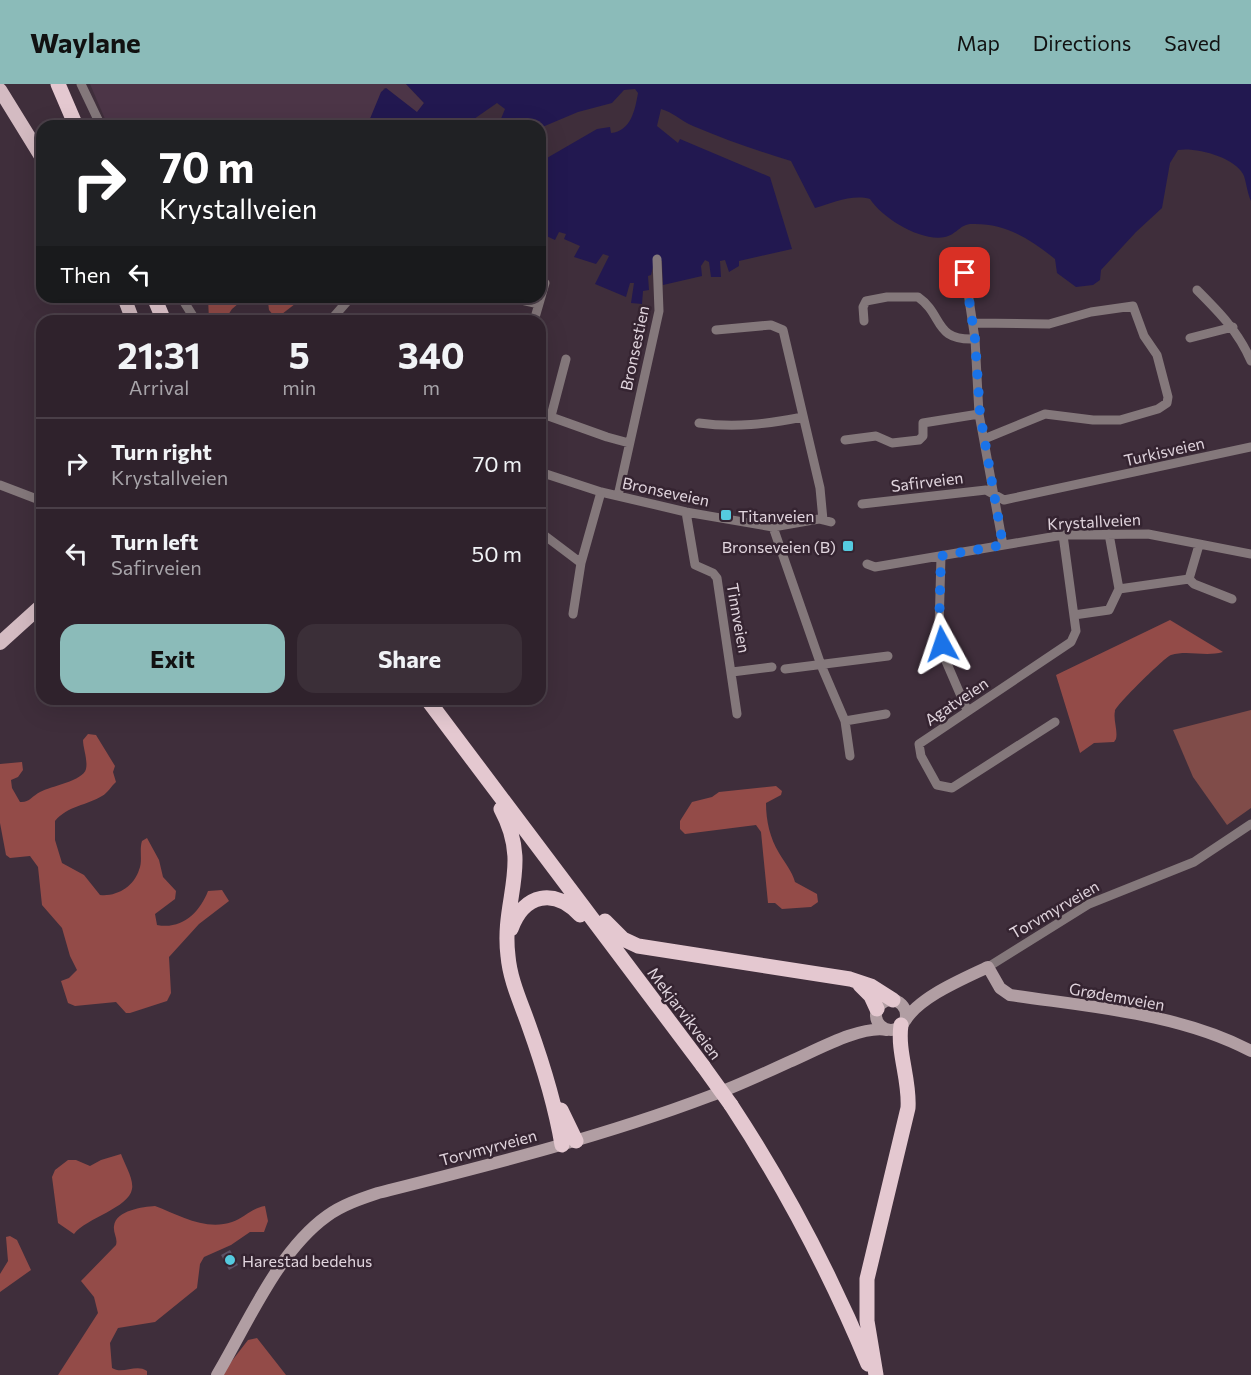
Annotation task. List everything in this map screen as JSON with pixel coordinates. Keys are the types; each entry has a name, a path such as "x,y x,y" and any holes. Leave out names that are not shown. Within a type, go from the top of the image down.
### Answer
{"highway":[{"path":"58,84 73,120"},
{"name":"Mekjarvikveien","path":"432,705 731,1105 774,1173 825,1265 874,1375"},
{"path":"485,776 508,822 515,845 516,878 507,924 507,946 512,976 569,1143"},
{"path":"507,946 512,927 520,911 540,898 556,898 565,902 599,928"},
{"path":"583,907 600,916 623,939 638,946 850,979 872,986 896,1002"},
{"path":"850,979 867,992 876,1011"},
{"path":"874,1375 867,1321 867,1278 908,1108 908,1087 898,1025"}],"main road":[{"path":"0,90 36,148"},
{"path":"0,643 36,610"},
{"name":"Torvmyrveien","path":"217,1375 280,1266 310,1229 329,1214 356,1200 378,1193 569,1143 712,1096 840,1040 898,1025 912,1011 939,992 988,967"},
{"name":"Grødemveien","path":"988,967 1000,988 1010,995 1166,1021 1203,1032 1251,1051"},
{"name":"Torvmyrveien","path":"896,1002 939,992"},
{"path":"884,1002 896,1002 904,1008 898,1025 880,1026 876,1011 884,1002"},
{"name":"Torvmyrveien","path":"840,1040 870,1021 876,1011"}],"street":[{"path":"81,84 98,120"},
{"name":"Bronsestien","path":"618,496 659,311 657,259"},
{"path":"965,273 975,339 980,414 1003,545"},
{"path":"1197,290 1233,327 1243,342 1251,361"},
{"path":"864,321 863,307 866,301 887,297 918,297 947,333 962,340 975,339"},
{"path":"335,315 346,303"},
{"path":"533,303 539,304 536,315"},
{"path":"973,323 1049,324 1091,312 1133,306 1144,336 1156,355 1168,397 1167,403 1158,409 1120,420 1093,420 1045,414 984,439"},
{"name":"Bronseveien","path":"546,474 601,492 686,512 773,527 827,521 783,330 771,325 716,330"},
{"path":"1190,338 1233,327"},
{"path":"1243,342 1251,335"},
{"path":"551,416 566,359"},
{"path":"845,440 876,436 892,443 919,440 923,436 923,423 980,414"},
{"path":"546,415 629,443"},
{"path":"699,423 722,426 762,425 803,417"},
{"name":"Turkisveien","path":"1083,485 1251,447"},
{"path":"0,485 36,499"},
{"name":"Safirveien","path":"862,504 986,489 1004,500 1083,485"},
{"path":"573,614 580,563 601,492"},
{"name":"Tinnveien","path":"686,512 695,565 713,573 717,578 737,714"},
{"path":"773,527 821,665 844,721 850,756"},
{"path":"1074,615 1109,610 1119,589 1109,534"},
{"name":"Krystallveien","path":"867,564 875,567 1063,535 1148,534 1251,554"},
{"name":"Agatveien","path":"1055,722 952,788 937,785 921,756 919,744 1071,642 1076,631 1063,535"},
{"path":"546,537 580,563"},
{"path":"1190,579 1199,545"},
{"path":"941,556 939,629 945,659 968,710"},
{"path":"1119,589 1190,579"},
{"path":"1190,579 1194,584 1232,599"},
{"path":"785,669 888,656"},
{"name":"Tinnveien","path":"732,672 772,667"},
{"path":"844,721 886,714"},
{"name":"Torvmyrveien","path":"988,967 1089,904 1194,862 1251,824"}],"shaded area":[{"path":"90,84 406,84 424,103 417,113 384,88 370,120 105,120"},
{"path":"406,84 1251,84 1251,201 1243,174 1232,163 1214,154 1186,149 1178,150 1170,163 1162,208 1101,270 1100,280 1093,285 1076,287 1057,273 1055,259 1027,239 1007,229 984,224 968,224 949,236 935,238 914,232 893,221 883,214 870,199 849,198 815,208 791,161 705,131 661,109 657,126 678,143 680,139 770,177 792,249 739,261 739,266 729,272 725,260 720,261 721,277 711,277 709,262 705,260 701,266 702,276 663,285 662,261 655,259 651,275 648,276 649,290 643,291 642,304 631,303 634,283 630,283 626,297 595,284 609,256 603,254 596,264 574,257 580,246 564,239 566,234 559,232 555,240 546,236 546,159 597,129 610,127 611,133 623,128 628,124 633,113 638,93 635,89 624,90 612,103 578,112 546,125 546,120 500,120 505,109 497,103 473,120 369,120 381,92 386,88 417,112 424,103"},
{"path":"208,303 239,303 228,315 209,315"},
{"path":"268,303 296,303 282,314 273,315 269,310"},
{"path":"1170,620 1223,652 1184,653 1167,657 1117,707 1114,742 1094,743 1080,753 1056,675"},
{"path":"1251,710 1251,808 1227,825 1193,777 1173,730"},
{"path":"88,734 96,735 115,766 113,772 116,782 104,795 65,812 55,821 55,840 62,863 84,875 100,895 113,894 124,889 137,876 141,863 142,841 147,838 159,860 163,877 176,891 175,899 155,914 157,925 174,925 189,918 205,899 208,891 222,890 229,901 199,924 169,957 171,993 167,1001 130,1013 126,1013 116,1002 75,1006 68,1003 61,981 69,978 77,970 70,956 62,928 42,905 38,867 30,856 10,858 6,855 0,823 0,764 22,762 23,770 18,777 11,780 12,788 20,802 26,801 40,792 73,780 84,773 86,758 83,740"},
{"path":"776,786 782,791 781,795 766,803 769,829 795,882 817,894 818,902 811,907 782,909 775,903 768,903 761,832 756,825 685,834 680,829 680,821 692,802 712,797 719,792"},
{"path":"121,1154 132,1181 129,1196 74,1234 58,1223 52,1177 55,1170 68,1160 76,1160 90,1166"},
{"path":"155,1206 192,1221 212,1225 232,1222 265,1206 268,1221 264,1232 250,1232 231,1245 204,1257 200,1264 197,1288 155,1322 118,1328 110,1343 112,1368 116,1370 143,1369 147,1371 147,1375 58,1375 98,1313 94,1297 81,1281 116,1245 114,1226 120,1216 131,1210"},
{"path":"10,1236 17,1240 31,1270 0,1292 0,1274 8,1261 6,1237"},
{"path":"257,1338 286,1375 221,1375 248,1340"}],"building":[{"name":"Harestad bedehus","path":"230,1250 238,1265 229,1270 221,1255"}],"place":[{"name":"Titanveien","path":"726,515"},
{"name":"Bronseveien (B)","path":"848,546"},
{"name":"Harestad bedehus","path":"230,1260"}],"route":[{"path":"942,644 939,629 941,556 986,546 1003,545 980,414 975,339 965,273"}]}
